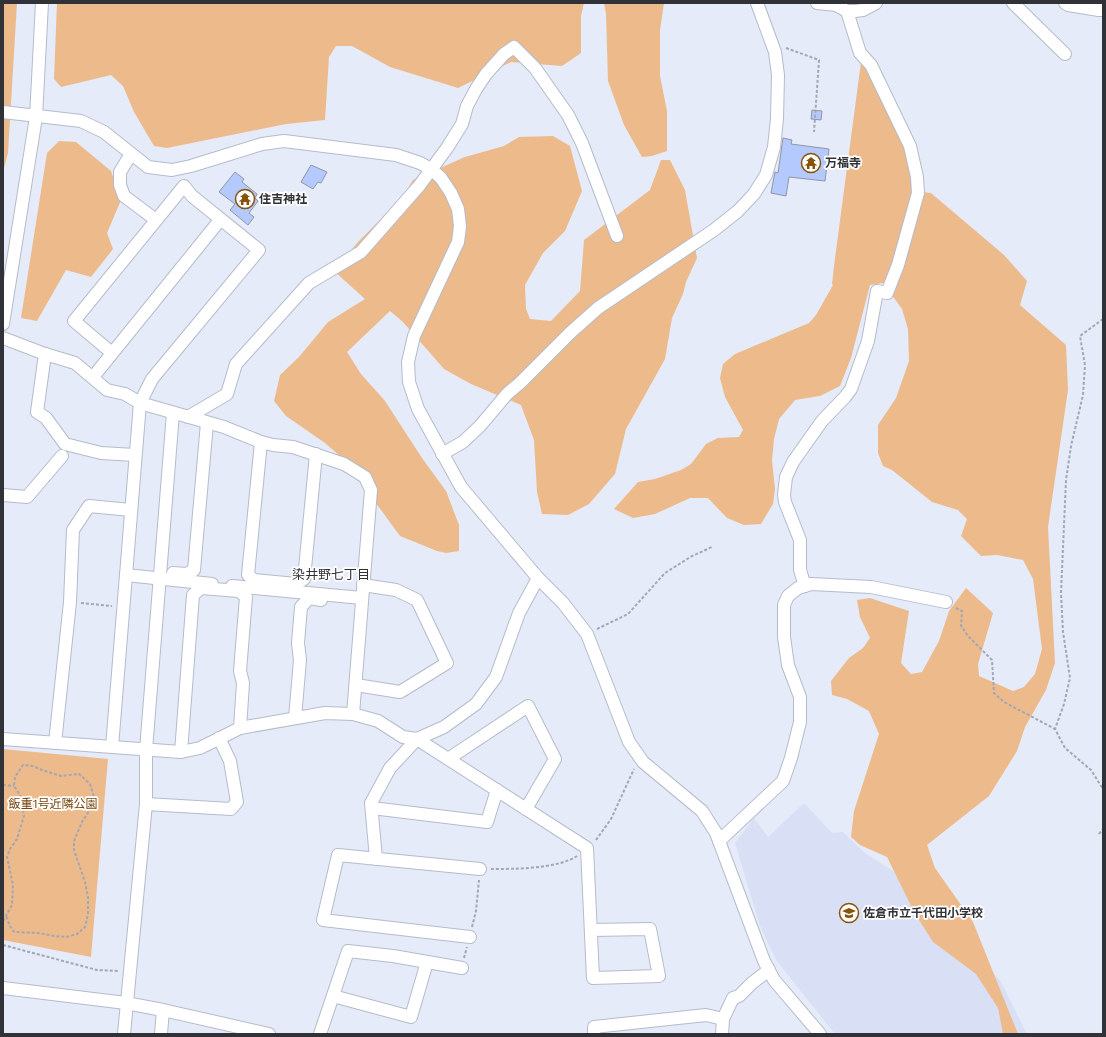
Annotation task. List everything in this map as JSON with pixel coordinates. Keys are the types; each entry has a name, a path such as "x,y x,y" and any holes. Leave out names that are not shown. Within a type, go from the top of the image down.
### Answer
{"street":[{"path":"3,324 36,117 42,3"},
{"path":"442,454 464,442 480,426 507,394 598,308 714,230 738,211 754,194 766,175 774,147 777,119 778,75 775,52 758,3"},
{"path":"817,3 836,5 847,10 855,11 862,10 876,3"},
{"path":"1013,3 1065,54"},
{"path":"1065,3 1068,5 1103,10"},
{"path":"806,586 800,570 800,540 785,502 784,495 786,477 793,462 822,421 845,398 851,389 868,341 877,291 887,293 898,265 918,193 917,177 910,146 871,65 860,53 847,10"},
{"path":"188,417 226,394 236,364 309,283 361,252 419,186 447,148 462,124 467,106 486,74 504,54 514,47 535,68 568,115 582,143 617,236"},
{"path":"3,112 81,121 104,132 148,167 172,170 191,166 262,144 284,141 396,155 431,169 441,178 451,193 458,208 460,226 458,242 414,336 408,362 409,382 418,409 461,488 538,578 563,603 587,634 629,742 643,762 702,811 716,833 764,962 774,980 820,1034"},
{"path":"131,154 120,172 120,185 124,196 156,220"},
{"path":"112,353 74,321 184,186 192,196 220,220 259,250 152,379 140,403 112,747"},
{"path":"93,377 220,220"},
{"path":"3,338 45,354 75,363 107,390 125,394 140,403 224,427 261,442 293,447 316,454 344,464 365,477 371,490 353,714"},
{"path":"45,354 37,412 46,418 65,444 102,453 136,455"},
{"path":"124,1034 146,804 146,750 173,413"},
{"path":"161,575 187,574 194,570 207,423"},
{"path":"261,442 248,575 254,580 296,584 304,579 316,454"},
{"path":"3,495 27,497 62,456"},
{"path":"55,743 70,602 73,530 89,506 131,510"},
{"path":"126,572 161,575 362,601"},
{"path":"376,859 371,803 390,768 417,739 444,726 476,704 496,678 519,613 538,578"},
{"path":"719,841 783,781 791,758 800,722 800,697 788,665 784,637 784,605 788,596 798,588 811,584 871,588 946,602"},
{"path":"356,685 400,692 447,663 416,600 396,590 363,585"},
{"path":"181,752 194,595 201,588 239,591 246,597 240,671 243,683 240,728"},
{"path":"295,718 300,660 298,643 301,607 309,598 362,601"},
{"path":"448,759 528,706 555,759 526,809"},
{"path":"3,739 181,752 200,748 240,728 326,713 353,714 378,721 403,737 417,739 587,848 593,978 659,976 650,929 591,930"},
{"path":"146,804 231,809 238,802 230,760 219,738"},
{"path":"372,808 488,822 497,790"},
{"path":"470,937 323,920 338,855 480,869"},
{"path":"320,1034 348,951 393,956 462,968"},
{"path":"333,996 411,1017 427,962"},
{"path":"722,1034 723,1019 733,998 739,996 752,983 769,970"},
{"path":"3,988 126,1003 269,1034"},
{"path":"161,1034 163,1010"},
{"path":"594,1034 594,1027 706,1015 723,1019"}],"path":[{"path":"772,43 819,60 814,132"},
{"path":"1055,729 1064,704 1070,678 1063,632 1062,586 1066,480 1071,446 1083,395 1084,365 1080,336 1103,319"},
{"path":"587,634 628,614 665,574 692,556 712,547"},
{"path":"70,602 123,607"},
{"path":"946,602 962,611 961,626 968,636 992,660 994,693 1004,702 1055,729 1065,748 1091,770 1103,789"},
{"path":"462,968 476,911 480,869 518,869 549,865 575,857 595,841 611,819 640,757"},
{"path":"3,921 12,905 12,885 7,856 17,839 24,816 20,795 14,786 15,776 23,765 33,766 61,776 79,774 90,784 94,797 93,805 82,822 74,841 74,850 85,882 88,914 84,927 77,934 66,938 39,933 14,932 6,916"},
{"path":"3,785 14,786"},
{"path":"1099,834 1103,829"},
{"path":"3,945 97,970 130,972"}],"shaded area":[{"name":"佐倉市立千代田小学校","path":"804,803 832,833 843,832 865,853 927,893 955,935 1000,980 1027,1034 835,1034 776,960 760,926 735,843 754,818 768,837"}],"green space":[{"path":"3,3 17,3 8,153 3,172"},
{"path":"57,3 584,3 581,16 581,53 562,66 511,62 458,88 390,67 352,46 336,46 329,57 325,120 286,124 167,148 154,146 134,112 123,86 111,75 61,87 54,79"},
{"path":"604,3 664,3 660,30 660,76 667,111 667,151 652,156 642,157 624,125 608,81 606,14"},
{"path":"861,62 868,66 899,129 913,173 914,191 931,193 1004,255 1027,281 1020,305 1066,345 1068,390 1048,527 1055,663 1046,690 1025,727 1017,751 989,796 927,845 935,868 973,922 1018,1034 1003,1034 998,1008 976,974 933,942 914,912 887,857 860,845 851,837 854,811 879,734 869,711 847,699 832,695 831,681 849,658 863,648 870,638 860,617 857,600 870,598 909,611 901,663 911,674 922,672 939,641 949,611 966,588 993,613 978,664 979,676 1013,691 1024,687 1035,674 1042,649 1033,579 1023,560 997,555 981,556 961,536 967,519 958,510 932,502 892,470 883,466 878,453 878,425 896,398 909,361 908,329 902,309 883,283 870,285 851,358 840,386 820,396 795,400 779,419 774,439 772,460 775,489 773,504 761,524 744,525 727,518 708,498 690,498 655,514 633,518 614,509 638,482 655,479 681,470 691,464 706,444 718,438 739,437 743,430 725,397 720,378 723,364 735,354 809,323 816,315 833,285 834,266"},
{"path":"553,136 570,146 582,191 565,231 543,253 525,285 526,309 530,319 551,321 580,291 584,240 650,190 661,160 670,160 685,190 697,258 672,318 665,359 626,429 615,474 589,504 568,515 542,514 537,492 534,440 521,405 471,384 444,369 403,322 390,311 347,352 361,374 385,401 422,458 446,491 459,525 459,551 446,553 437,551 400,536 370,495 357,471 325,443 286,416 274,401 280,375 299,357 328,322 365,299 334,271 358,242 402,198 413,180 465,157 504,146 519,137"},
{"path":"59,141 76,142 111,171 121,200 107,233 113,249 91,277 66,270 37,321 21,318 47,153"},
{"name":"飯重1号近隣公園","path":"3,749 108,759 91,957 3,940"}],"building":[{"path":"812,110 822,111 821,120 811,119"},
{"path":"783,138 792,140 791,144 829,149 825,181 789,177 786,196 771,193 775,172 778,173"},
{"path":"311,165 327,172 321,183 318,182 313,189 301,182"},
{"path":"235,172 244,179 242,182 257,194 255,198 258,201 249,213 254,217 248,225 230,210 235,204 219,192"}],"place":[{"name":"万福寺","path":"811,163"},
{"name":"住吉神社","path":"245,199"},
{"name":"佐倉市立千代田小学校","path":"849,913"}],"district":[{"name":"染井野七丁目","path":"331,574"}]}
